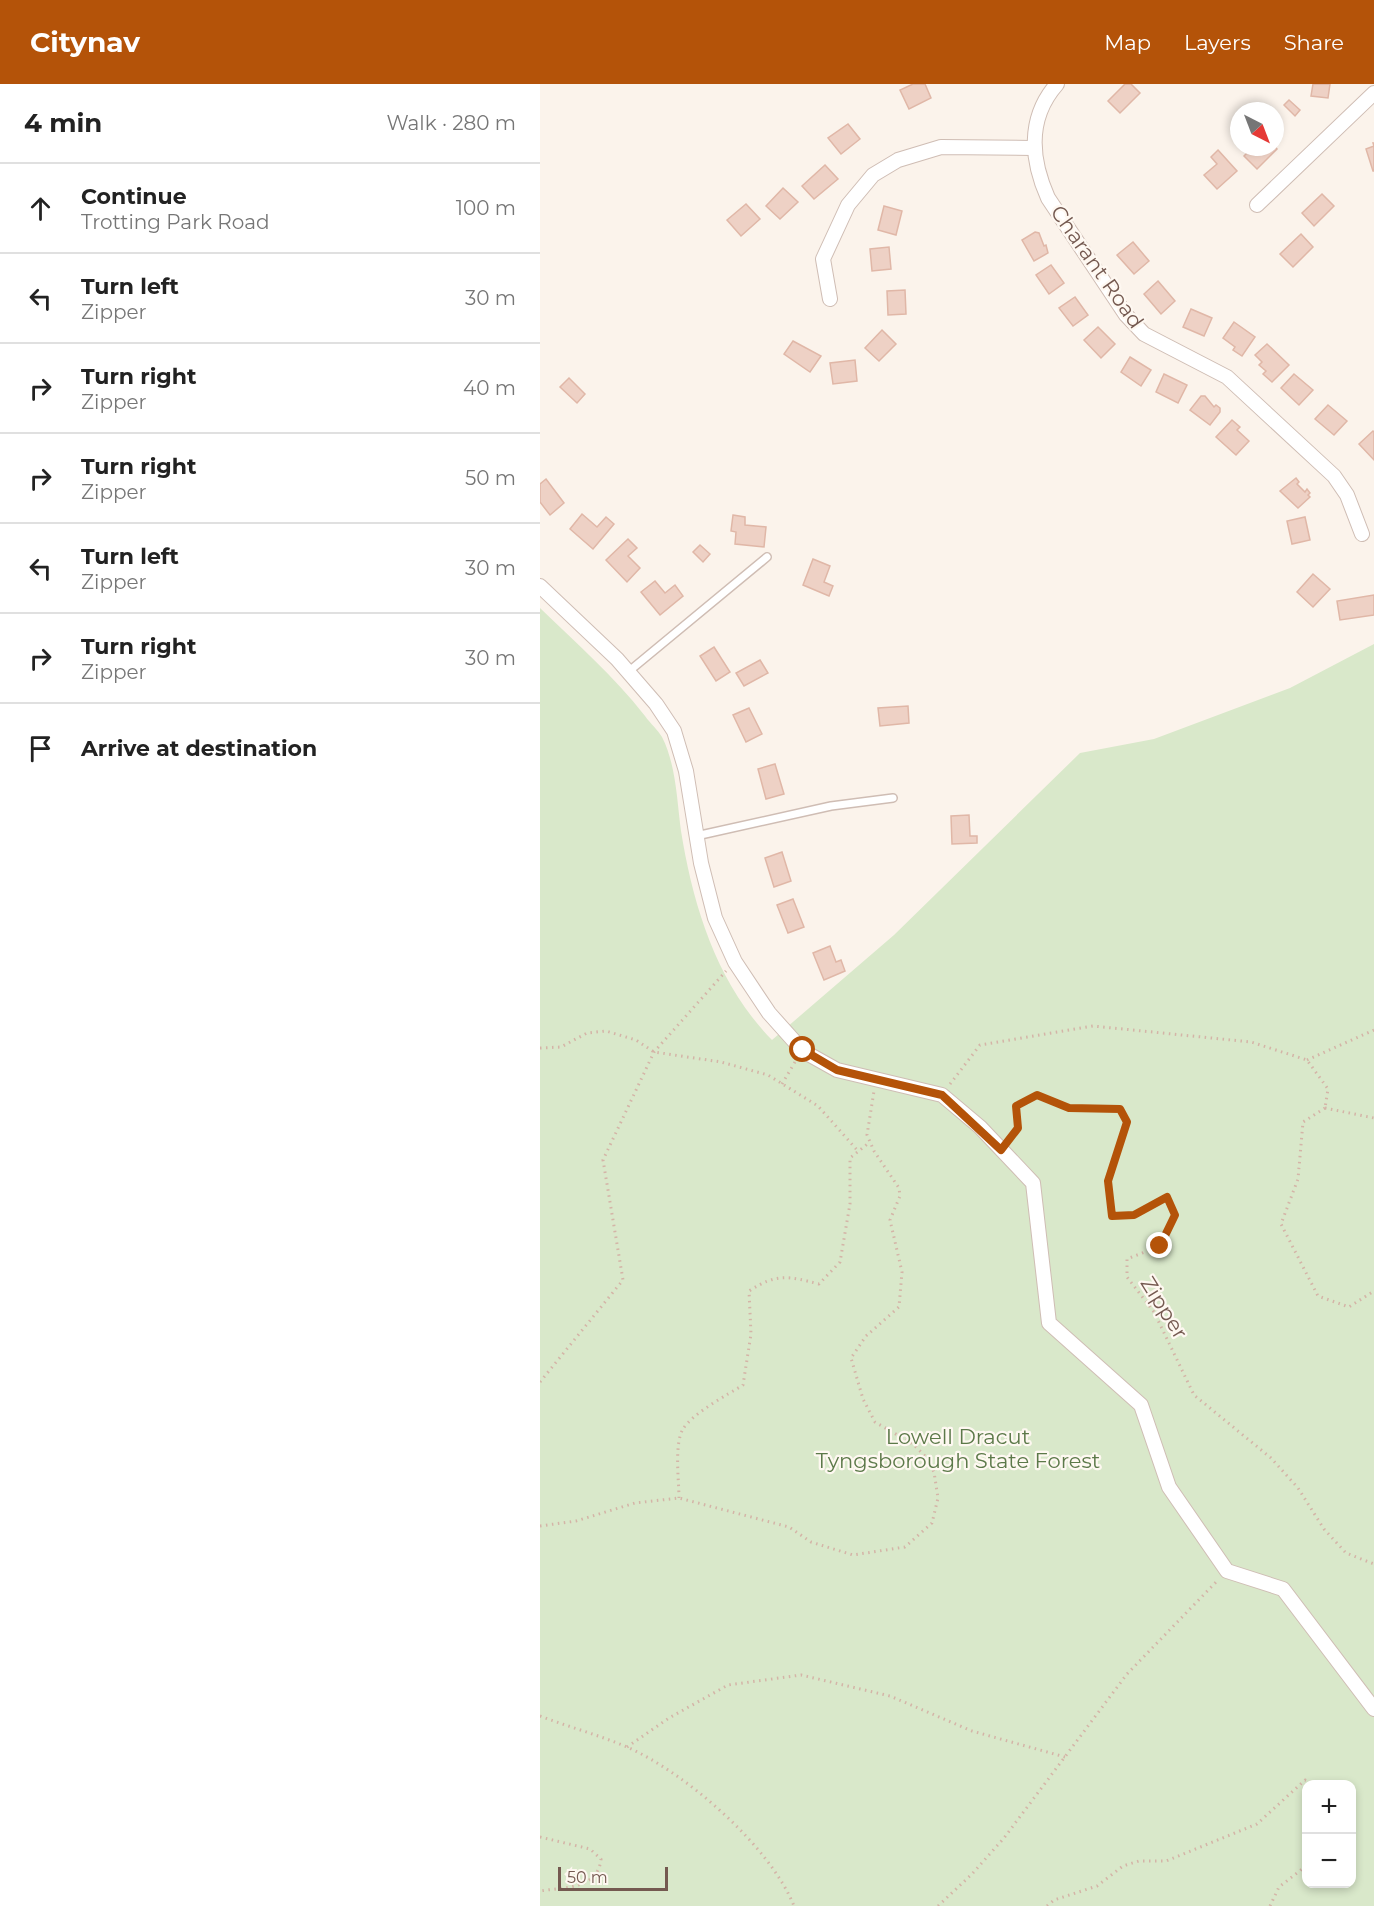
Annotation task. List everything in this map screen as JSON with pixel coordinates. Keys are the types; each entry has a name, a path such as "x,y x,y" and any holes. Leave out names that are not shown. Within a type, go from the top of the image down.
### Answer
{"street":[{"name":"Charant Road","path":"1057,84 1049,93 1040,115 1033,148 1040,181 1048,198 1126,315 1144,334 1227,377 1334,476 1347,495 1362,534"},
{"path":"1257,205 1374,93"},
{"path":"830,299 823,259 848,205 873,174 898,160 941,147 1033,148"},
{"path":"540,586 628,672 674,731 686,771 696,836 715,918 735,962 755,995 803,1050 837,1070 942,1095 1033,1183 1049,1323 1141,1405 1169,1487 1227,1571 1284,1589 1374,1709"}],"lane":[{"path":"628,672 767,557"},
{"path":"696,836 831,806 893,798"}],"path":[{"path":"540,1382 623,1280 603,1160 654,1052 735,962"},
{"path":"942,1095 980,1045 1093,1026 1251,1042 1307,1060 1328,1089 1325,1108"},
{"path":"1307,1060 1374,1030"},
{"path":"540,1048 561,1047 587,1033 606,1031 636,1040 654,1052 720,1062 768,1075 818,1106 859,1151"},
{"path":"782,1084 803,1050"},
{"path":"540,1526 576,1521 635,1503 679,1498 789,1527 811,1542 853,1555 905,1546 932,1524 938,1498 934,1472 925,1456 913,1444 875,1422 862,1399 851,1358 866,1336 899,1307 902,1272 890,1220 900,1196 899,1188 867,1135 874,1101 873,1077"},
{"name":"Zipper","path":"1001,1150 1018,1128 1016,1106 1037,1095 1069,1108 1120,1109 1127,1122 1108,1181 1112,1216 1134,1215 1167,1197 1175,1215 1160,1246 1127,1259 1127,1277 1154,1312 1194,1395 1271,1458 1298,1488 1324,1529 1346,1553 1374,1564"},
{"path":"1374,1118 1325,1108 1303,1122 1298,1179 1281,1224 1318,1296 1349,1307 1374,1291"},
{"path":"679,1498 678,1451 683,1430 702,1412 743,1385 751,1334 749,1292 768,1278 791,1277 819,1284 840,1262 850,1204 850,1158 870,1142"},
{"path":"938,1906 972,1874 1004,1838 1127,1674 1227,1571"},
{"path":"627,1748 669,1719 728,1684 801,1675 890,1696 972,1731 1065,1757"},
{"path":"540,1716 627,1748 662,1767 730,1818 787,1887 794,1906"},
{"path":"1047,1906 1054,1900 1097,1886 1123,1866 1139,1861 1166,1861 1257,1824 1302,1783"},
{"path":"540,1837 590,1849 601,1859 600,1868 589,1881 572,1888 540,1891"},
{"path":"1270,1906 1279,1887 1302,1869"}],"green space":[{"name":"Lowell Dracut Tyngsborough State Forest","path":"540,608 608,673 662,737 673,771 686,859 710,943 736,994 772,1040 894,935 1080,753 1154,739 1290,688 1374,644 1374,1906 540,1906"}],"building":[{"path":"913,84 925,84 931,98 909,109 900,90"},
{"path":"1125,84 1131,84 1140,93 1120,113 1108,101"},
{"path":"1313,84 1330,84 1328,98 1311,96"},
{"path":"1289,100 1300,110 1295,116 1284,105"},
{"path":"848,124 860,139 841,154 828,138"},
{"path":"1374,146 1374,171 1373,171 1366,149"},
{"path":"1218,150 1237,171 1217,189 1204,175 1217,164 1211,157"},
{"path":"1244,156 1270,156 1257,169"},
{"path":"825,165 838,179 814,199 802,186"},
{"path":"783,188 798,202 780,219 766,206"},
{"path":"1322,194 1334,206 1314,226 1302,213"},
{"path":"746,204 760,219 741,236 727,220"},
{"path":"884,206 902,211 896,235 878,230"},
{"path":"1035,232 1039,233 1048,253 1034,261 1022,240"},
{"path":"1301,234 1313,247 1293,267 1280,254"},
{"path":"1133,242 1149,261 1134,274 1117,255"},
{"path":"889,247 891,269 872,271 870,249"},
{"path":"1051,265 1064,283 1049,294 1036,275"},
{"path":"1158,281 1175,301 1161,314 1144,294"},
{"path":"905,290 906,314 888,315 887,291"},
{"path":"1075,297 1088,315 1073,326 1059,308"},
{"path":"1191,309 1212,318 1204,336 1183,327"},
{"path":"1234,322 1255,337 1242,356 1233,350 1235,347 1223,338"},
{"path":"1098,327 1115,344 1101,358 1084,340"},
{"path":"882,330 896,344 879,361 865,348"},
{"path":"793,341 821,356 810,372 784,354"},
{"path":"1267,344 1289,365 1272,382 1263,374 1266,371 1259,365 1262,362 1255,355"},
{"path":"1130,357 1151,370 1141,386 1121,372"},
{"path":"855,360 857,381 833,384 830,363"},
{"path":"1164,374 1187,385 1178,403 1156,392"},
{"path":"1294,374 1313,390 1299,405 1281,388"},
{"path":"569,378 585,394 577,403 560,387"},
{"path":"1201,396 1205,396 1214,407 1216,405 1220,408 1220,412 1210,425 1190,410"},
{"path":"1328,405 1347,421 1334,435 1315,419"},
{"path":"1232,420 1240,427 1237,430 1249,441 1236,455 1216,437"},
{"path":"1374,432 1374,460 1359,444"},
{"path":"1296,478 1299,482 1297,484 1305,492 1307,489 1310,493 1308,495 1310,497 1298,508 1280,491"},
{"path":"546,479 564,503 550,515 540,502 540,484"},
{"path":"582,514 597,527 606,517 614,524 593,549 570,529"},
{"path":"733,515 745,517 745,525 766,527 764,547 735,544 736,532 731,531"},
{"path":"1305,517 1310,540 1292,544 1287,521"},
{"path":"628,539 637,548 628,556 640,568 627,582 606,560"},
{"path":"700,545 710,554 703,562 693,552"},
{"path":"813,559 830,566 824,582 833,586 829,596 803,585"},
{"path":"1313,574 1330,589 1313,607 1297,592"},
{"path":"655,581 665,593 675,585 683,596 660,615 641,592"},
{"path":"1374,595 1374,615 1340,620 1337,601"},
{"path":"714,647 730,672 716,681 700,656"},
{"path":"760,660 768,673 744,686 736,673"},
{"path":"908,706 909,723 880,726 878,708"},
{"path":"749,708 762,734 746,742 733,715"},
{"path":"775,764 784,794 766,799 758,769"},
{"path":"969,815 970,836 977,836 977,843 952,844 951,816"},
{"path":"782,852 791,881 774,887 765,858"},
{"path":"793,899 804,927 788,933 777,905"},
{"path":"830,946 836,962 841,960 845,971 824,980 813,953"}],"route":[{"path":"803,1050 837,1070 942,1095 980,1127 1001,1150 1018,1128 1016,1106 1037,1095 1069,1108 1120,1109 1127,1122 1108,1181 1112,1216 1134,1215 1167,1197 1175,1215 1160,1246"}]}
